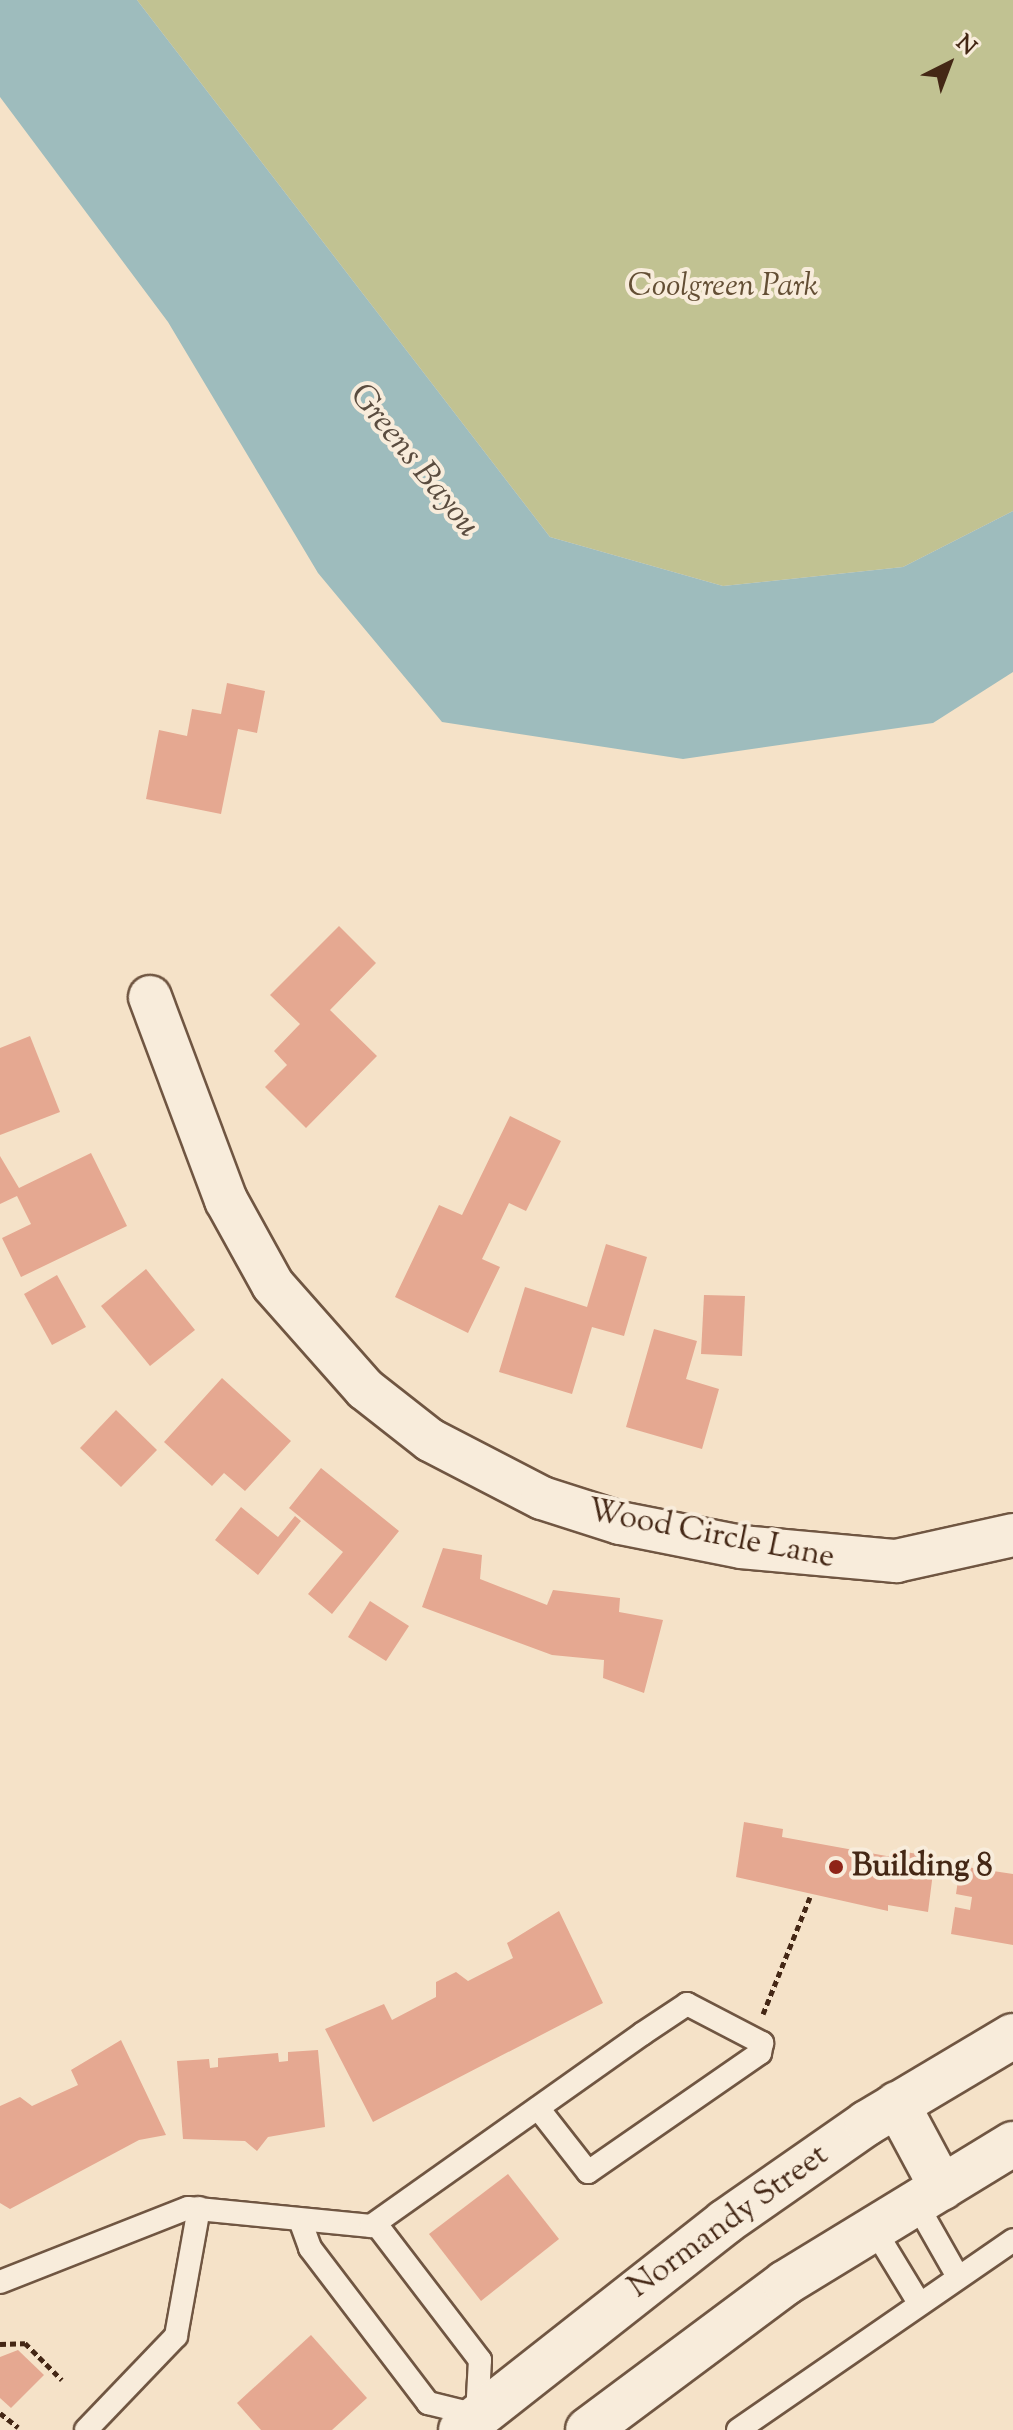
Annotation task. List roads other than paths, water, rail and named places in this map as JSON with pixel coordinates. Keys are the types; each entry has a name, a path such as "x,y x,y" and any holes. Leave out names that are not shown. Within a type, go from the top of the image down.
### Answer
{"main road":[{"name":"Normandy Street","path":"476,2425 725,2222 897,2104 1013,2036"},
{"path":"897,2104 929,2196"},
{"path":"588,2430 785,2283 1013,2144"}],"street":[{"name":"Wood Circle Lane","path":"150,997 226,1200 273,1285 365,1389 430,1440 542,1498 620,1523 757,1550 896,1561 1013,1535"}],"lane":[{"path":"0,2282 199,2208 300,2220 376,2224 538,2108 687,2004 762,2043 760,2053 588,2172 538,2108"},
{"path":"929,2196 958,2277"},
{"path":"86,2430 176,2336 199,2208"},
{"path":"300,2220 310,2248 428,2403 476,2425 480,2360 376,2224"},
{"path":"874,2229 919,2303"},
{"path":"738,2430 1013,2240"}],"water":[{"name":"Greens Bayou","path":"0,0 137,0 550,537 723,586 903,567 1013,511 1013,672 933,723 683,759 442,722 318,573 168,322 0,97"}],"place":[{"name":"Building 8","path":"836,1867"}],"park label":[{"name":"Coolgreen Park","path":"723,287"}]}
